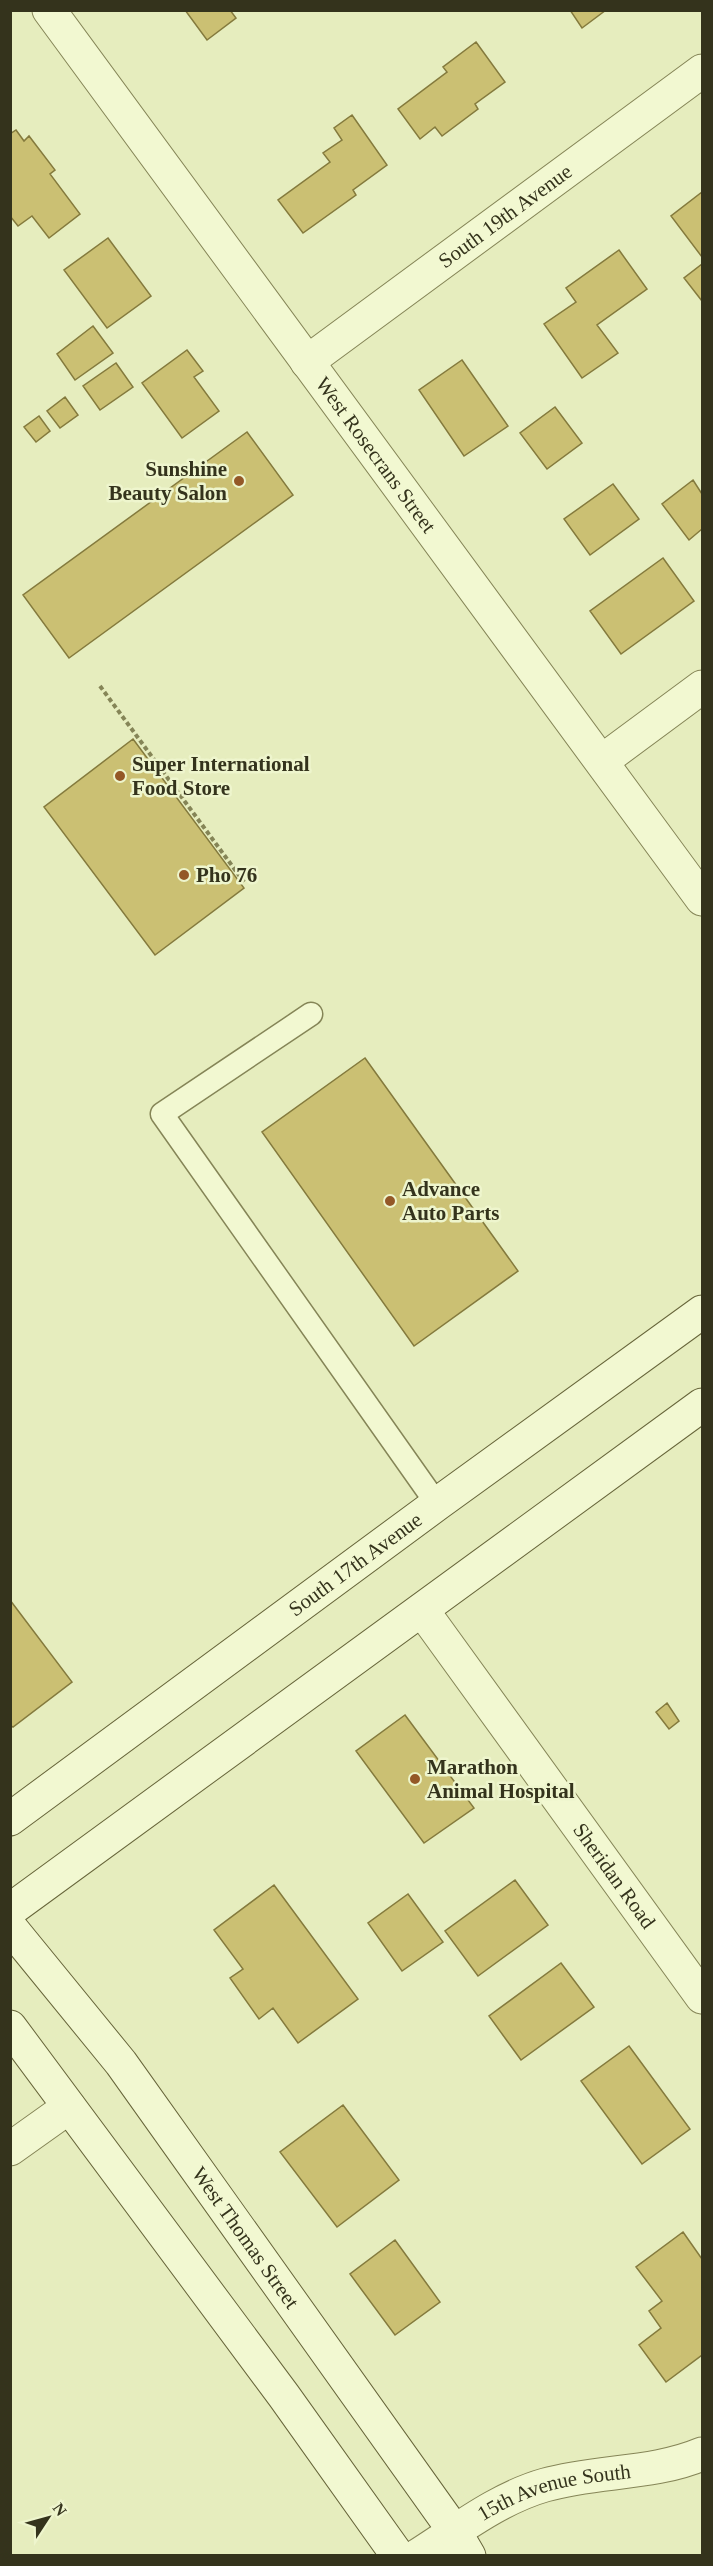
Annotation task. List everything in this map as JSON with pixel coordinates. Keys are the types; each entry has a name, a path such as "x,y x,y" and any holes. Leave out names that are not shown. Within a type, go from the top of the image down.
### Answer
{"main road":[{"name":"West Rosecrans Street","path":"49,10 702,899"},
{"name":"South 19th Avenue","path":"307,362 702,71"},
{"path":"602,761 702,687"},
{"name":"South 17th Avenue","path":"10,1819 702,1312"},
{"path":"10,1910 702,1405"},
{"name":"Sheridan Road","path":"422,1610 702,1997"},
{"name":"West Thomas Street","path":"10,1927 122,2064 462,2544"},
{"path":"10,2027 284,2396 398,2556"},
{"path":"10,2149 69,2107"},
{"name":"15th Avenue South","path":"417,2556 462,2544 499,2504 545,2485 569,2479 656,2468 702,2454"}],"lane":[{"path":"311,1014 162,1114 437,1504"}],"path":[{"path":"100,686 244,882"}],"building":[{"path":"185,10 230,10 236,18 207,40"},
{"path":"570,10 606,10 582,28"},
{"path":"476,42 505,82 475,104 478,109 442,136 435,127 420,139 398,109 447,72 443,67"},
{"path":"352,115 387,165 353,190 356,195 303,233 278,200 330,162 323,153 342,140 334,128"},
{"path":"16,130 24,141 29,136 55,170 50,174 80,214 49,238 32,216 18,226 10,216 10,134"},
{"path":"702,192 702,257 671,216"},
{"path":"108,238 151,296 107,328 64,270"},
{"path":"619,250 647,289 597,325 618,353 582,378 544,324 576,302 566,288"},
{"path":"702,264 702,301 684,278"},
{"path":"93,326 113,353 75,380 57,354"},
{"path":"187,350 203,371 194,377 219,411 182,438 142,383"},
{"path":"462,360 508,426 464,456 419,390"},
{"path":"116,363 133,387 100,410 83,386"},
{"path":"65,397 78,415 60,428 47,411"},
{"path":"555,407 582,443 547,469 520,433"},
{"path":"39,416 50,431 36,442 24,427"},
{"path":"247,432 293,495 69,658 23,595"},
{"path":"693,480 702,494 702,529 689,540 662,504"},
{"path":"613,484 639,519 590,555 564,519"},
{"path":"663,558 694,601 621,654 590,611"},
{"path":"133,739 244,888 155,955 44,807"},
{"name":"Advance Auto Parts","path":"365,1058 518,1271 414,1346 262,1132"},
{"path":"10,1600 72,1682 13,1727 10,1725"},
{"path":"667,1703 679,1721 669,1729 656,1712"},
{"name":"Marathon Animal Hospital","path":"405,1715 474,1808 424,1843 356,1751"},
{"path":"515,1880 548,1925 478,1976 445,1931"},
{"path":"274,1885 358,1999 298,2043 273,2008 259,2019 230,1978 243,1969 214,1930"},
{"path":"408,1894 443,1942 402,1971 368,1923"},
{"path":"561,1963 594,2007 521,2060 489,2016"},
{"path":"629,2046 690,2129 642,2164 581,2081"},
{"path":"343,2105 399,2180 337,2227 280,2152"},
{"path":"683,2232 702,2259 702,2355 666,2382 639,2345 661,2328 649,2311 662,2301 636,2267"},
{"path":"395,2240 440,2302 395,2335 350,2274"}],"place":[{"name":"Sunshine Beauty Salon","path":"239,481"},
{"name":"Super International Food Store","path":"120,776"},
{"name":"Pho 76","path":"184,875"},
{"name":"Advance Auto Parts","path":"390,1201"},
{"name":"Marathon Animal Hospital","path":"415,1779"}]}
